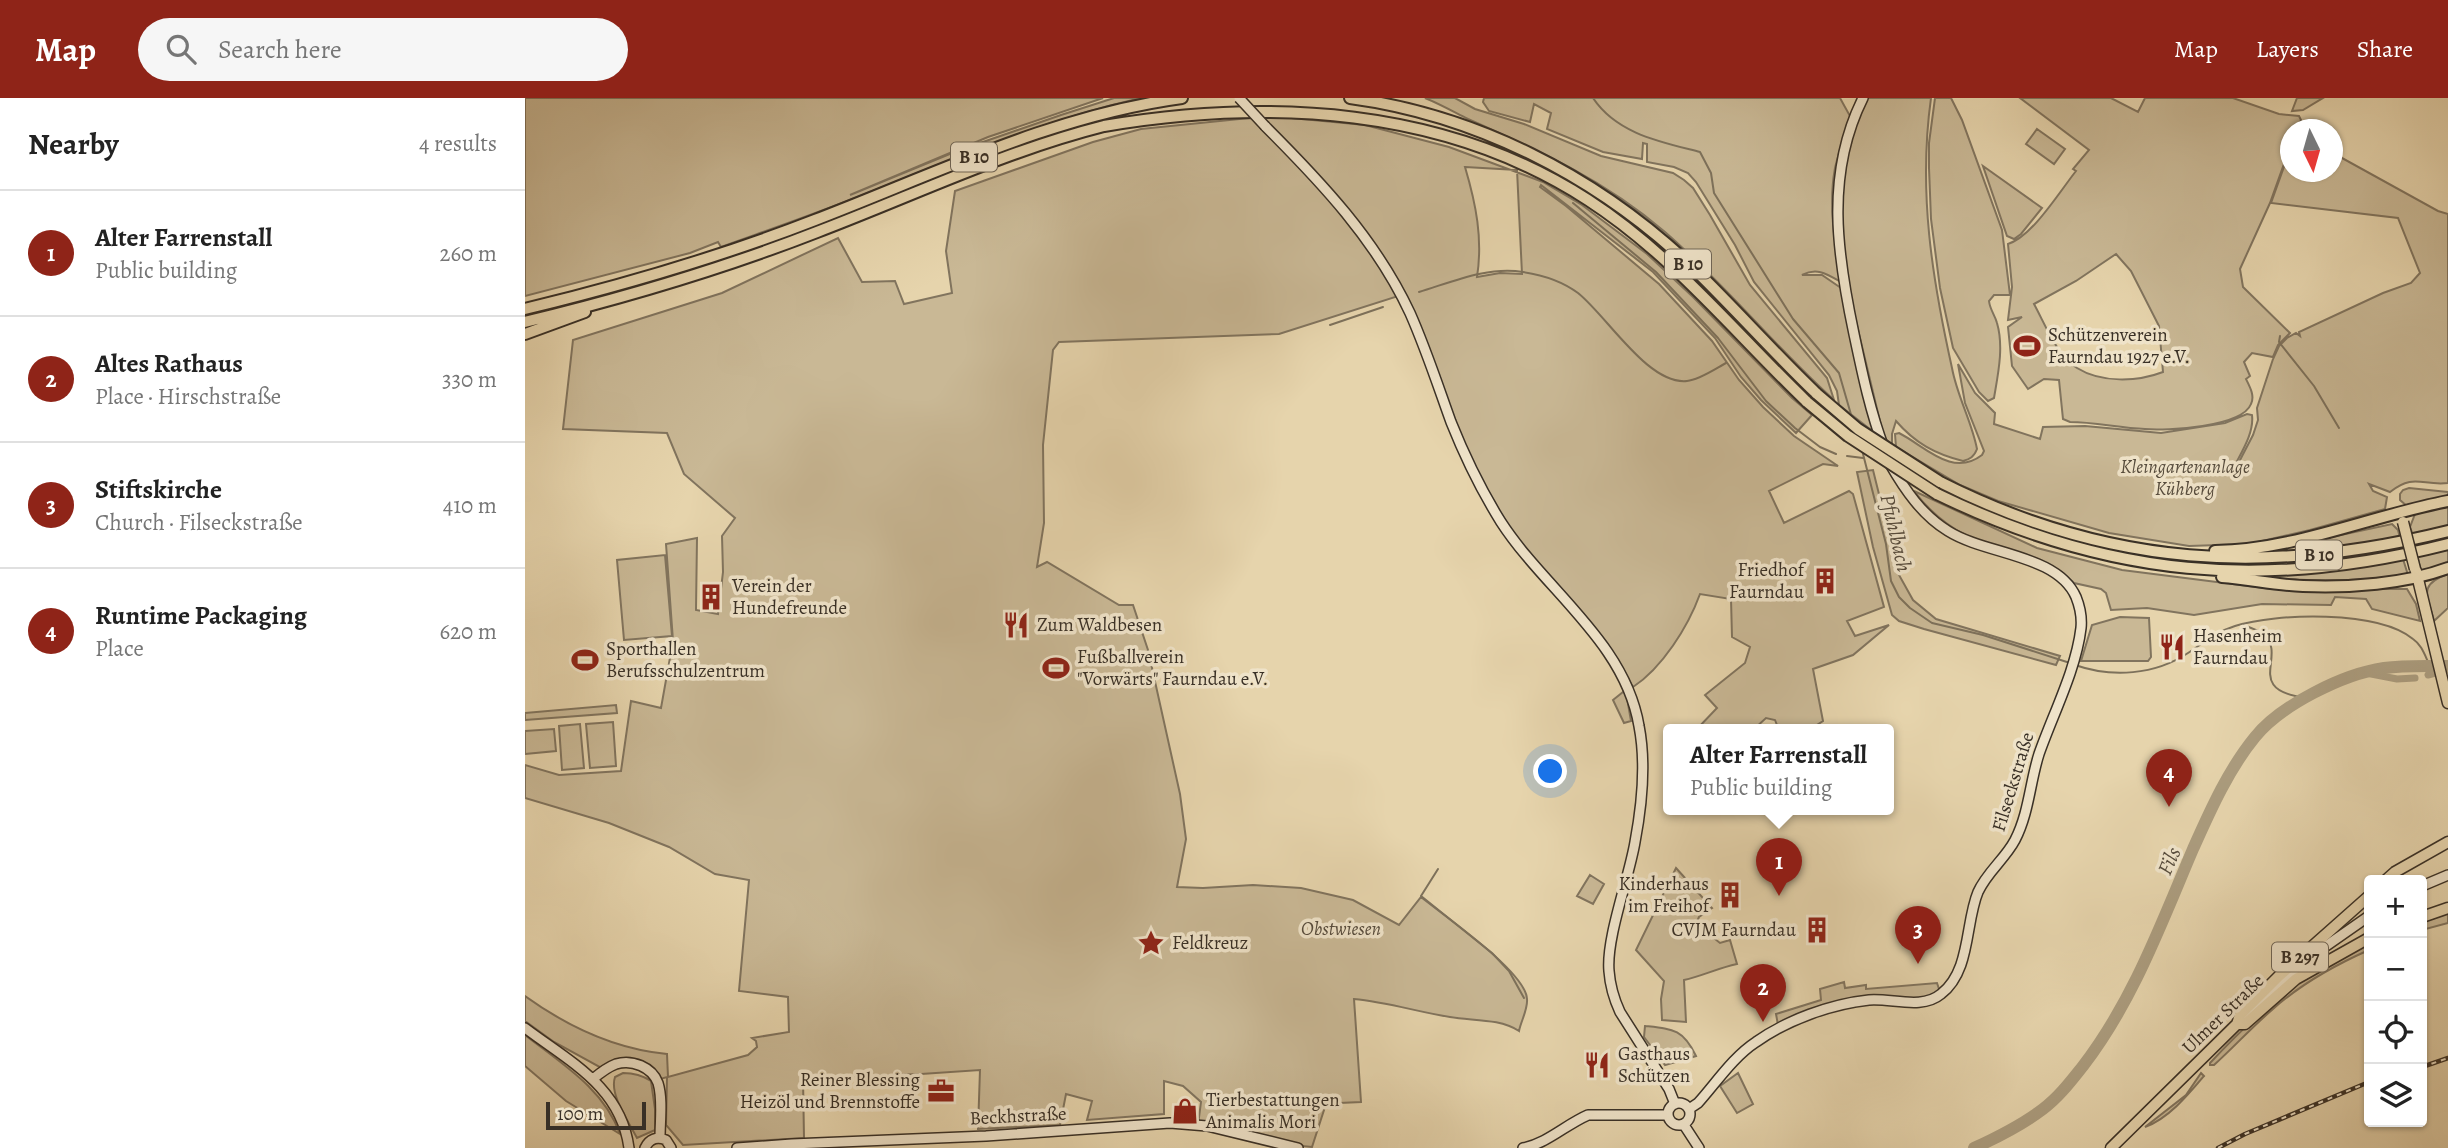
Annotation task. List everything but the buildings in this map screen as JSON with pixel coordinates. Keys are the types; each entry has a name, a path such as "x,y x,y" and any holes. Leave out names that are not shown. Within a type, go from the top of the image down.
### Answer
{"highway":[{"name":"B 10","path":"525,309 639,280 727,253 992,150 1070,123 1136,106 1182,98"},
{"name":"B 10","path":"1350,98 1400,107 1475,129 1540,158 1595,190 1686,261 1817,394 1868,436 1940,482 1990,506 2058,531 2121,547 2187,556 2267,559 2302,556 2388,545 2448,531"},
{"name":"B 10","path":"525,322 601,303 732,264 1027,150 1104,125 1201,108 1302,105 1366,113 1431,128 1500,153 1561,183 1654,248 1807,402 1849,436 1937,494 1995,521 2063,545 2137,562 2196,569 2304,569 2370,560 2448,544"},
{"name":"B 10","path":"525,334 577,317 601,303"},
{"path":"2402,518 2448,501"},
{"name":"B 10","path":"2187,556 2291,542 2402,518"},
{"path":"2196,569 2213,576 2305,586 2448,568"}],"main road":[{"path":"2402,518 2448,703"},
{"path":"2392,875 2448,842"},
{"name":"B 297","path":"2364,900 2239,1015 2237,1024 2245,1024 2282,989 2309,970 2364,941"},
{"path":"2427,915 2448,908"},
{"name":"Ulmer Straße","path":"2111,1148 2237,1024"}],"street":[{"path":"1240,98 1337,201 1363,234 1410,314 1451,422 1478,483 1531,562 1596,636 1626,681 1635,708 1642,749 1641,795 1636,840 1608,970 1614,999 1620,1012 1669,1089 1675,1104"},
{"name":"Filseckstraße","path":"1689,1109 1756,1042 1796,1021 1824,1010 1858,1002 1918,1002 1941,995 1954,977 1964,952 1979,891 2019,831 2038,757 2070,670 2081,628 2080,608 2066,582 2047,568 1974,544 1936,523 1905,490 1889,463 1861,370 1838,248 1836,216 1840,171 1847,138 1863,98"},
{"path":"2427,884 2448,875"},
{"name":"Ulmer Straße","path":"2237,1024 2316,953 2364,919"},
{"path":"525,1028 593,1079 608,1094 623,1118 629,1148"},
{"path":"593,1079 622,1063 637,1065 652,1073 659,1089 660,1138"},
{"path":"1683,1125 1690,1116 1689,1109 1684,1104 1675,1104 1669,1108 1667,1115 1673,1124 1683,1125 1699,1148"},
{"path":"1523,1148 1545,1141 1587,1115 1667,1115"},
{"name":"Beckhstraße","path":"737,1148 1183,1123 1258,1137 1298,1148"},
{"path":"645,1148 650,1141 660,1138 666,1140 671,1148"}],"green space":[{"path":"525,98 1103,98 988,137 850,195 957,151 1061,115 1114,98 1141,98 1072,116 1004,139 721,247 718,242 690,253 525,296"},
{"path":"1425,98 1455,98 1475,109 1524,124 1601,156 1673,173 1684,180 1693,188 1710,215 1750,285 1827,378 1834,400 1687,252 1619,197 1571,168"},
{"path":"1484,98 1840,98 1850,116 1835,168 1832,196 1841,282 1817,272 1802,275 1822,275 1841,288 1875,433 1839,405 1837,391 1829,375 1754,282 1735,245 1688,173 1674,167 1647,162 1647,144 1643,143 1642,159 1603,152 1547,129 1551,113 1534,104 1530,122 1489,111 1483,102"},
{"path":"1866,98 1931,98 1926,167 1933,268 1954,378 1977,449 1975,454 1963,461 1926,447 1896,421 1892,445 1884,438 1848,288 1839,218 1850,140"},
{"path":"1935,98 1951,98 1962,120 2002,230 2010,295 1994,295 1989,301 1999,332 2000,351 1994,398 1988,401 1979,392 1953,348 1940,288 1931,219 1929,168 1929,143"},
{"path":"2020,98 2111,98 2138,112 2145,98 2233,98 2279,114 2299,116 2300,119 2280,119 2280,175 2240,269 2243,287 2290,333 2278,345 2273,357 2252,353 2244,362 2250,376 2246,379 2252,398 2245,412 2219,423 2169,429 2070,422 2063,419 2059,380 2044,379 2028,389 2012,366 2008,327 2022,317 2008,320 2012,287 2008,244 2017,240 2036,223 2076,171 2073,169 2089,150","holes":["2116,254 2131,271 2159,326 2163,372 2142,378 2108,378 2087,373 2070,363 2052,339 2034,304 2076,281"]},
{"path":"2297,98 2323,98 2303,110 2292,111"},
{"name":"Obstwiesen","path":"1269,116 1365,125 1449,147 1510,170 1465,167 1477,222 1477,277 1500,273 1522,274 1517,172 1543,182 1582,205 1647,254 1812,415 1796,433 1761,400 1741,377 1715,338 1653,272 1541,185 1540,187 1659,284 1712,341 1739,380 1763,407 1794,436 1838,466 1823,464 1769,491 1784,523 1849,491 1853,494 1884,607 1847,621 1855,636 1889,625 1853,655 1813,669 1823,721 1818,724 1777,724 1775,720 1766,718 1760,724 1702,724 1717,708 1705,695 1745,663 1750,647 1732,637 1731,599 1700,594 1689,620 1673,646 1654,669 1633,687 1617,660 1531,562 1478,483 1404,301 1398,296 1279,334 1059,342 1053,350 1043,445 1044,523 1037,567 1047,562 1119,605 1133,605 1148,650 1180,794 1186,839 1177,887 1253,885 1301,888 1353,900 1399,925 1421,897 1464,930 1513,974 1527,999 1519,1031 1494,1022 1450,1017 1354,999 1361,1102 1325,1107 1312,1147 1198,1125 1201,1102 1183,1086 1164,1081 1164,1114 1087,1120 1092,1101 1066,1094 1060,1125 978,1129 980,1070 803,1078 804,1138 683,1145 666,1125 667,1077 657,1080 637,1065 605,1070 554,1042 525,1021 525,996 592,1035 629,1047 667,1054 668,1077 748,1055 757,1047 752,1038 789,1032 788,997 739,991 749,880 715,874 669,847 609,823 525,798 525,765 559,775 621,771 631,701 661,708 673,641 666,544 697,538 696,610 718,614 723,572 722,536 735,518 684,474 667,433 563,429 573,340 722,293 838,238 862,282 895,281 904,304 952,293 946,251 955,191 1093,142 1141,129"},
{"path":"2037,129 2065,149 2054,164 2026,144"},
{"name":"Kleingartenanlage Kühberg","path":"2343,159 2448,214 2448,483 2412,482 2398,486 2390,492 2369,484 2373,491 2387,497 2385,509 2249,544 2189,546 2109,533 1998,501 1960,485 1896,447 1895,434 1899,433 1949,462 1971,461 1982,455 1984,451 1965,403 1958,364 1975,393 1995,413 1994,424 2040,439 2043,427 2085,426 2161,433 2225,423 2247,414 2252,415 2250,433 2236,463 2238,464 2253,435 2258,420 2257,408 2279,346 2296,333 2300,336 2299,332 2411,283 2420,273 2398,218 2271,203 2280,178 2280,182 2343,182"},
{"path":"1983,166 2042,208 2014,239 2007,236"},
{"path":"1873,470 1899,575 1913,600 1936,619 2060,656 2056,665 1924,629 1899,621 1892,615 1873,547 1857,472"},
{"path":"2409,488 2448,492 2448,499 2408,507 2400,500 2400,494"},
{"path":"1914,491 2037,548 2122,570 2272,589 2407,589 2416,604 2420,621 2372,609 2366,599 2335,597 2331,605 2262,604 2194,615 2147,608 2111,610 2106,593 2101,589 2074,583 2051,566 1993,547 1959,532 1928,508"},
{"path":"2448,505 2448,527 2413,535 2410,527 2415,514"},
{"path":"2392,524 2398,530 2400,538 2318,551 2248,555"},
{"path":"2083,543 2165,557 2242,562 2319,558 2402,546 2403,550 2307,564 2234,568 2162,561 2082,547"},
{"path":"2448,548 2448,566 2421,571 2417,555"},
{"path":"665,555 672,636 624,640 617,560"},
{"path":"2403,559 2408,575 2331,580 2254,576 2318,572"},
{"path":"2448,574 2448,608 2434,621 2428,587"},
{"path":"2120,617 2149,618 2151,657 2148,661 2081,661 2092,625"},
{"path":"1626,692 1631,721 1624,723 1613,700"},
{"path":"616,705 617,713 525,720 525,713"},
{"path":"613,722 616,766 590,768 586,724"},
{"path":"580,724 584,768 562,770 559,726"},
{"path":"554,729 556,751 525,754 525,731"},
{"path":"1676,868 1712,908 1699,917 1696,924 1720,943 1730,940 1737,964 1684,980 1686,1022 1662,1020 1664,981 1636,950"},
{"path":"1590,875 1604,884 1593,904 1577,896"},
{"path":"2448,912 2448,923 2427,929 2427,920"},
{"path":"2364,946 2364,952 2295,991 2214,1065 2210,1065 2266,1008 2318,969"},
{"path":"1844,982 1845,988 1866,985 1866,989 1937,983 1941,995 1931,1000 1888,1000 1824,1010 1822,1005 1778,1025 1776,1014 1821,1000 1820,989"},
{"path":"1645,1026 1663,1028 1682,1035 1696,1056 1665,1065 1644,1037"},
{"path":"525,1035 593,1091 613,1118 620,1134 566,1101 525,1066"},
{"path":"623,1073 638,1075 651,1081 655,1130 637,1138 615,1092 615,1077"},
{"path":"1738,1073 1753,1104 1737,1113 1720,1086"},
{"path":"2201,1073 2204,1076 2177,1106 2145,1127 2186,1095"}],"waterway":[{"name":"Pfuhlbach","path":"1593,98 1614,120 1627,128 1655,140 1700,152 1711,173 1714,193 1793,319 1839,373 1852,418"},
{"path":"1573,203 1656,272 1718,338 1766,401 1820,447 1836,454"},
{"path":"1419,292 1483,273 1510,271 1538,275 1559,282 1578,293 1643,361 1672,379 1692,380 1726,363"},
{"path":"1330,325 1383,307"},
{"path":"2280,336 2279,342 2314,386 2339,428"},
{"name":"Pfuhlbach","path":"1862,450 1886,544 1891,581 1899,597 1932,623 1983,635 2070,663"},
{"path":"1847,456 1863,458"},
{"name":"Pfuhlbach","path":"2075,665 2118,673 2147,670 2175,660 2216,634 2235,626 2275,618 2326,617 2376,623 2397,630 2419,644 2430,666"},
{"path":"2244,625 2262,633 2270,643 2271,680 2276,688 2287,694 2307,698"},
{"name":"Fils","path":"1974,1148 2001,1135 2049,1104 2060,1094 2101,1041 2145,961 2220,791 2245,750 2266,725 2314,693 2368,671 2392,667 2448,666"},
{"path":"2428,675 2448,670"},
{"path":"2366,673 2397,679 2415,678"},
{"path":"1438,869 1421,896 1492,953 1509,971 1524,998"}],"railway":[{"path":"2427,1065 2448,1058"},
{"path":"2218,1148 2364,1084"}],"place":[{"name":"Schützenverein Faurndau 1927 e.V.","path":"2027,346"},
{"name":"Friedhof Faurndau","path":"1825,581"},
{"name":"Verein der Hundefreunde","path":"711,597"},
{"name":"Zum Waldbesen","path":"1016,625"},
{"name":"Hasenheim Faurndau","path":"2172,647"},
{"name":"Sporthallen Berufsschulzentrum","path":"585,660"},
{"name":"Fußballverein \"Vorwärts\" Faurndau e.V.","path":"1056,668"},
{"name":"Runtime Packaging","path":"2169,807"},
{"name":"Kinderhaus im Freihof","path":"1730,895"},
{"name":"Alter Farrenstall","path":"1779,896"},
{"name":"CVJM Faurndau","path":"1817,930"},
{"name":"Feldkreuz","path":"1151,943"},
{"name":"Stiftskirche","path":"1918,964"},
{"name":"Altes Rathaus","path":"1763,1022"},
{"name":"Gasthaus Schützen","path":"1597,1065"},
{"name":"Reiner Blessing Heizöl und Brennstoffe","path":"941,1091"},
{"name":"Tierbestattungen Animalis Mori","path":"1185,1111"}]}
